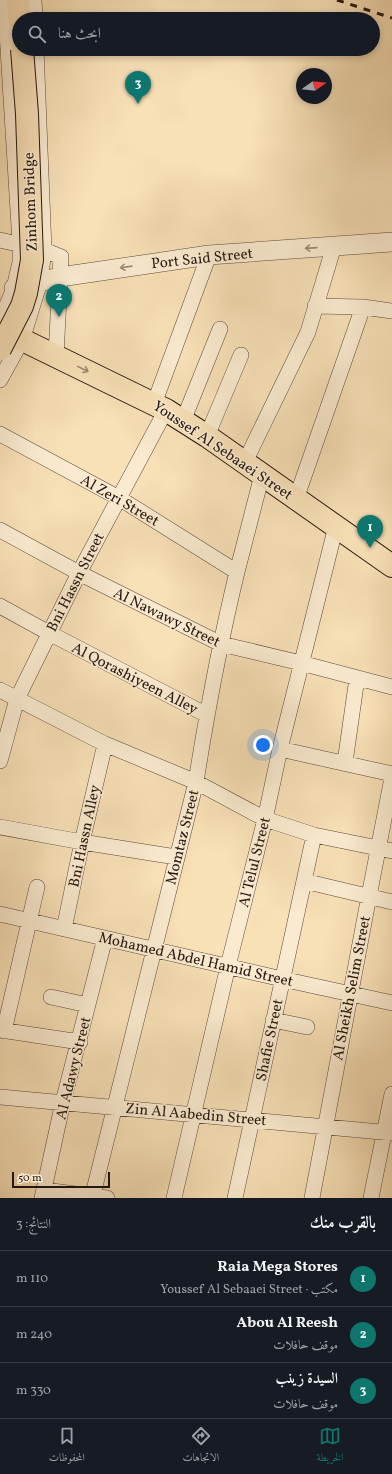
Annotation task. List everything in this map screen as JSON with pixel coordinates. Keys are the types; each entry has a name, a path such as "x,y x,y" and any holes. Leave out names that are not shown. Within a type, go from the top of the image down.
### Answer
{"main road":[{"path":"18,0 19,12"},
{"name":"Zinhom Bridge","path":"0,349 22,306 32,260 27,114 23,56"},
{"name":"Youssef Al Sebaaei Street","path":"0,329 168,411 245,462 392,566"}],"street":[{"path":"0,322 14,288 20,262 6,0"},
{"path":"34,0 35,12"},
{"path":"0,380 22,340 40,282 44,250 36,56"},
{"path":"0,240 20,243 61,257 56,356"},
{"name":"Port Said Street","path":"14,288 60,277 209,255 392,242"},
{"path":"245,462 308,332 334,246"},
{"path":"168,411 209,255"},
{"path":"316,306 362,307 392,311"},
{"path":"296,499 362,307"},
{"path":"168,411 220,329"},
{"path":"207,436 241,355"},
{"name":"Bni Hassn Street","path":"0,761 17,699 79,573 168,411"},
{"name":"Al Zeri Street","path":"0,434 119,498 237,572"},
{"name":"Momtaz Street","path":"97,1197 116,1107 176,857 196,782 220,644 262,475"},
{"name":"Al Telul Street","path":"174,1198 228,966 265,819 280,750 336,526"},
{"name":"Al Nawawy Street","path":"0,530 79,573 220,644 301,663 392,687"},
{"name":"Al Qorashiyeen Alley","path":"0,606 207,715"},
{"path":"344,762 357,678"},
{"path":"0,690 105,744 196,782 265,819 314,835 385,850"},
{"name":"Bni Hassn Alley","path":"64,929 82,842 105,744"},
{"path":"280,750 344,762 392,774"},
{"name":"Al Sheikh Selim Street","path":"312,1198 368,896 385,850 392,778"},
{"path":"0,827 176,857"},
{"name":"Shafie Street","path":"235,1198 314,835"},
{"path":"304,881 392,902"},
{"path":"37,887 30,921 2,1031 80,1042"},
{"name":"Mohamed Abdel Hamid Street","path":"0,914 228,966 282,980 392,1003"},
{"name":"Al Adawy Street","path":"43,1194 63,1102 80,1042 105,938"},
{"path":"51,997 88,1005"},
{"path":"273,1020 308,1027"},
{"path":"371,1198 389,1132 392,1094"},
{"name":"Zin Al Aabedin Street","path":"0,1097 389,1132"},
{"path":"43,1194 97,1197"}],"railway":[{"path":"337,0 374,12"},
{"path":"380,14 392,18"}],"place":[{"name":"السيدة زينب","path":"138,104"},
{"name":"Abou Al Reesh","path":"59,317"},
{"name":"Raia Mega Stores","path":"370,548"}]}
